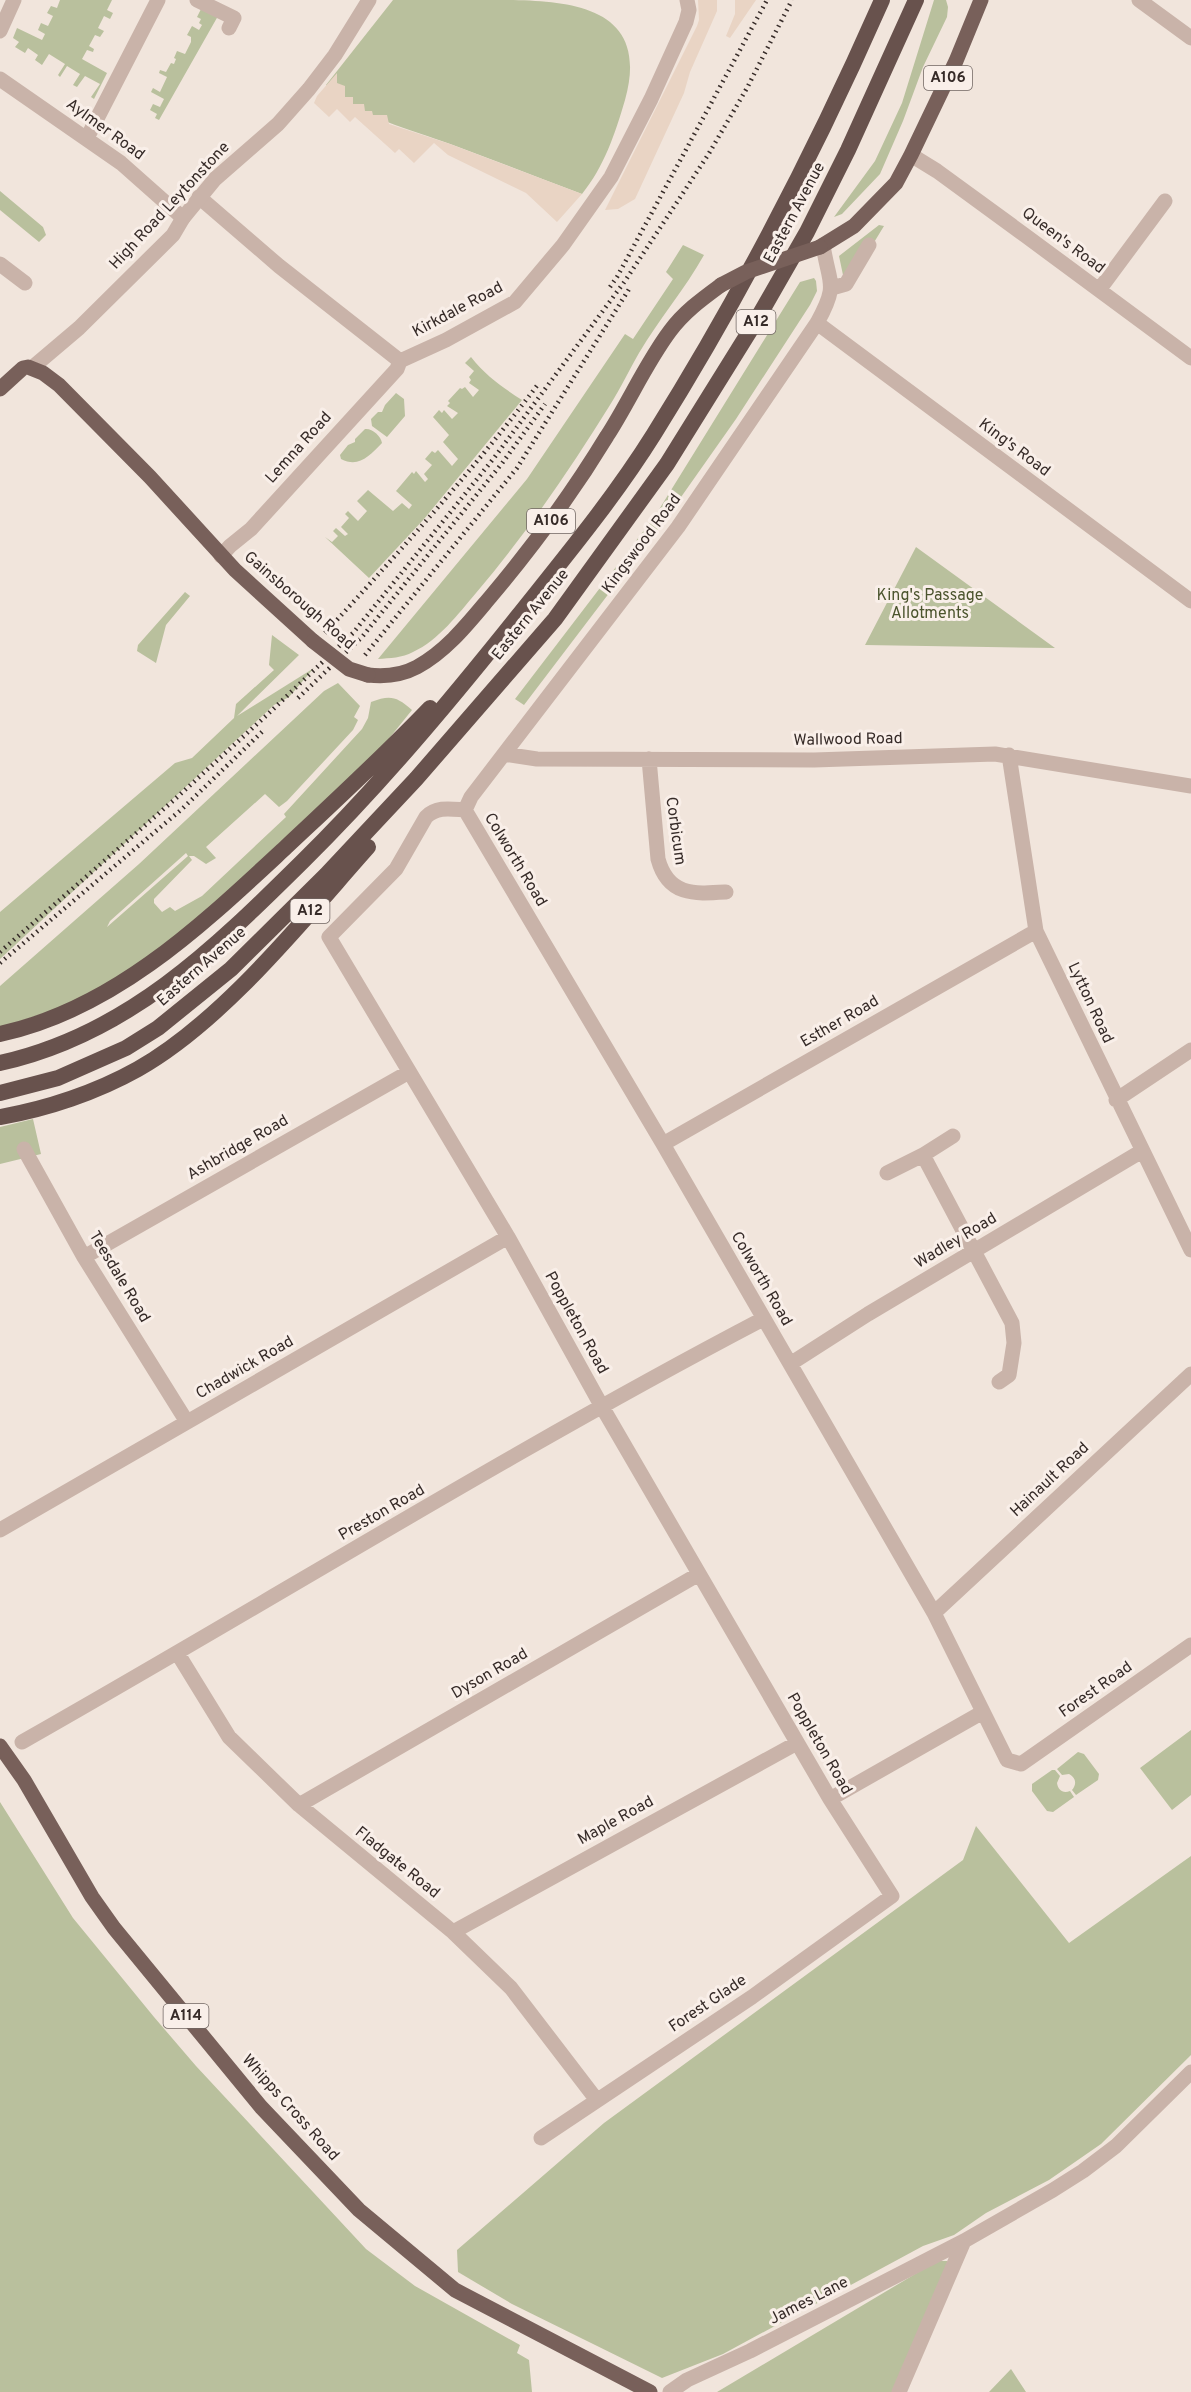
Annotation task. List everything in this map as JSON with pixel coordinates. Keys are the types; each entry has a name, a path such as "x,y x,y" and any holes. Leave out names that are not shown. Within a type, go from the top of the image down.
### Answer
{"highway":[{"name":"Eastern Avenue","path":"0,1063 52,1048 94,1031 137,1006 180,975 291,873 398,762 599,514 654,435 763,248 848,77 882,0"},
{"name":"Eastern Avenue","path":"0,1093 58,1078 126,1048 158,1028 231,969 326,875 383,814 555,619 667,464 756,321 807,232 848,150 916,0"},
{"name":"A12","path":"0,1034 37,1023 80,1006 129,978 168,951 229,900 387,753 529,602"},
{"name":"A12","path":"0,1117 90,1091 138,1069 203,1022 261,965 498,700 555,619"}],"main road":[{"name":"A106","path":"821,246 854,226 896,183 956,61 981,0"},
{"name":"Gainsborough Road","path":"33,367 59,385 221,556 313,641 349,669 368,675 396,674 416,668 437,654 461,632 519,563 561,507 606,439 670,331 686,312 721,285 746,272 821,246"},
{"name":"High Road Leytonstone","path":"0,389 23,368 33,367"},
{"name":"Whipps Cross Road","path":"0,1746 24,1780 92,1897 114,1928 261,2107 359,2210 455,2290 650,2392"}],"street":[{"path":"0,31 14,0"},
{"path":"87,138 158,0"},
{"path":"197,0 234,18 229,27"},
{"name":"High Road Leytonstone","path":"33,367 79,328 173,235 199,197 238,158 278,124 335,55 369,0"},
{"name":"Kirkdale Road","path":"400,361 448,339 514,302 563,245 611,177 632,140 686,22 689,10 687,0"},
{"path":"1139,0 1191,38"},
{"name":"Aylmer Road","path":"0,78 121,163 183,218"},
{"name":"Queen's Road","path":"911,155 937,171 1191,358"},
{"path":"199,197 279,266 400,361"},
{"path":"1099,290 1165,201"},
{"path":"821,246 831,274 832,288 846,284 869,245"},
{"path":"0,264 25,283"},
{"name":"Kingswood Road","path":"465,810 471,797 678,527 817,323 827,305 832,288"},
{"name":"King's Road","path":"817,323 1191,601"},
{"name":"Lemna Road","path":"221,556 250,530 396,369 400,361"},
{"name":"Wallwood Road","path":"504,754 537,759 814,760 1009,755 1191,786"},
{"name":"Lytton Road","path":"1009,755 1036,931 1116,1100 1191,1250"},
{"name":"Corbicum","path":"649,759 658,859 662,875 674,886 689,892 726,892"},
{"name":"Poppleton Road","path":"465,810 442,809 431,812 396,869 329,938 508,1236 601,1405 797,1743 892,1896"},
{"name":"Colworth Road","path":"465,810 663,1144 934,1613 1007,1760 1021,1764"},
{"name":"Esther Road","path":"663,1144 1036,931"},
{"path":"1116,1100 1191,1050"},
{"name":"Ashbridge Road","path":"84,1257 409,1072"},
{"path":"887,1173 923,1155 953,1136"},
{"name":"Teesdale Road","path":"23,1149 84,1257 187,1422"},
{"name":"Wadley Road","path":"790,1364 868,1314 1142,1151"},
{"path":"923,1155 1012,1323 1014,1343 1009,1375 999,1382"},
{"name":"Chadwick Road","path":"0,1530 508,1236"},
{"name":"Preston Road","path":"22,1742 178,1654 601,1405 763,1319"},
{"name":"Hainault Road","path":"934,1613 1191,1374"},
{"name":"Dyson Road","path":"299,1805 699,1574"},
{"name":"Forest Road","path":"1021,1764 1191,1645"},
{"name":"Fladgate Road","path":"178,1654 229,1737 299,1805 453,1932 511,1988 596,2100"},
{"path":"830,1799 982,1712"},
{"name":"Maple Road","path":"453,1932 797,1743"},
{"name":"Forest Glade","path":"541,2138 752,1997 892,1896"},
{"name":"James Lane","path":"670,2392 687,2380 750,2351 964,2241 1053,2190 1116,2146 1191,2072"},
{"path":"899,2392 964,2241"}],"green space":[{"path":"60,0 112,0 107,10 113,13 110,19 104,16 98,28 104,31 100,37 95,35 89,46 94,49 93,52 87,50 82,59 107,73 94,99 91,97 100,84 85,76 77,87 73,85 80,74 67,66 60,77 58,75 65,64 49,54 42,65 35,60 38,55 28,48 25,53 15,47 19,42 13,38 17,28 42,40 45,34 38,30 41,23 48,26 53,16 47,13 51,6 57,8"},
{"path":"393,0 544,2 570,5 594,12 613,24 625,42 630,67 625,100 603,161 582,194 387,122 357,107 326,85"},
{"path":"934,0 946,0 947,17 923,67 880,174 842,214 834,217 875,161 902,103"},
{"path":"202,7 218,16 159,120 155,118 157,114 150,110 153,104 160,107 164,99 151,92 153,88 160,92 167,77 159,73 160,70 166,72 171,63 174,64 177,51 185,54 191,42 191,37 187,35 192,26 199,30 202,25 199,23 201,19 197,17"},
{"path":"0,191 43,227 46,235 39,242 0,210"},
{"path":"879,225 884,226 873,244 843,275 839,256"},
{"path":"683,245 704,255 635,359 595,430 530,525 440,634 409,654 378,659 527,479 625,334 633,339 673,279 666,272"},
{"path":"814,278 817,291 810,305 736,419 667,517 524,705 515,699 655,516 800,282"},
{"path":"471,357 495,381 522,400 424,519 369,578 325,537 332,542 338,536 333,531 336,528 345,536 348,534 341,527 349,518 345,514 348,511 358,521 367,511 357,501 368,490 393,511 402,503 409,509 412,505 396,491 412,472 414,474 416,471 425,482 428,479 424,474 432,465 425,459 432,451 435,453 438,450 452,466 458,459 443,442 449,435 433,417 439,410 442,413 444,410 452,419 458,413 447,406 450,403 448,401 460,388 465,387 473,397 479,390 469,383 471,380 469,377 474,371 465,363"},
{"path":"396,393 404,399 405,416 387,437 372,426 371,419 378,412 382,412"},
{"path":"365,429 376,433 382,443 368,456 358,461 341,459 340,455 348,445 355,442 355,439"},
{"name":"King's Passage Allotments","path":"916,547 1055,648 865,645"},
{"path":"185,592 190,596 166,625 156,663 137,651 138,645"},
{"path":"272,635 299,655 237,716 314,668 289,697 274,705 0,959 0,912 175,763 192,758 234,718 236,704 274,670 269,665"},
{"path":"338,683 360,706 354,717 358,720 353,730 287,801 279,807 265,794 206,847 216,858 206,864 194,856 189,856 192,860 154,899 154,903 162,912 170,907 175,911 202,896 286,817 284,814 362,729 368,718 371,702 393,698 412,710 383,746 213,905 151,956 74,1003 0,1028 0,986 139,864 324,691","holes":["186,853 188,856 107,927 110,921"]},
{"path":"33,1119 41,1154 0,1164 0,1127"},
{"path":"1191,1730 1191,1795 1172,1810 1140,1768"},
{"path":"1078,1752 1084,1754 1099,1774 1098,1780 1076,1795 1072,1790 1075,1783 1073,1777 1069,1774 1062,1775 1057,1769"},
{"path":"1052,1770 1060,1776 1057,1783 1060,1789 1063,1792 1070,1791 1074,1797 1053,1812 1047,1811 1032,1791 1032,1784"},
{"path":"0,1802 73,1918 196,2066 366,2249 415,2286 520,2345 517,2353 529,2360 532,2392 0,2392"},
{"path":"976,1826 1069,1943 1191,1856 1191,2055 1101,2144 1049,2180 986,2213 954,2235 923,2246 723,2354 662,2378 512,2304 458,2272 457,2250 604,2123 963,1860"},
{"path":"937,2261 947,2261 948,2267 894,2392 717,2392"},
{"path":"1011,2369 1026,2392 989,2392"}],"shaded area":[{"path":"698,0 717,0 717,11 690,72 684,93 635,199 618,209 605,210 697,26"},
{"path":"735,0 756,0 730,38 726,36 735,14"},
{"path":"337,73 337,83 345,86 345,97 353,97 353,104 364,104 365,111 372,111 373,115 387,115 389,124 450,144 582,194 557,222 526,193 448,155 434,143 414,163 399,149 395,153 355,117 350,122 337,109 329,117 314,103 317,96"}],"railway":[{"path":"610,287 767,0"},
{"path":"0,952 174,800 353,633 494,458 625,281 708,155 747,88 792,0"},
{"path":"365,655 517,468 631,286"},
{"path":"325,633 462,479 539,383"},
{"path":"298,698 362,637 503,462 545,404"},
{"path":"0,963 182,809 265,729"}]}
